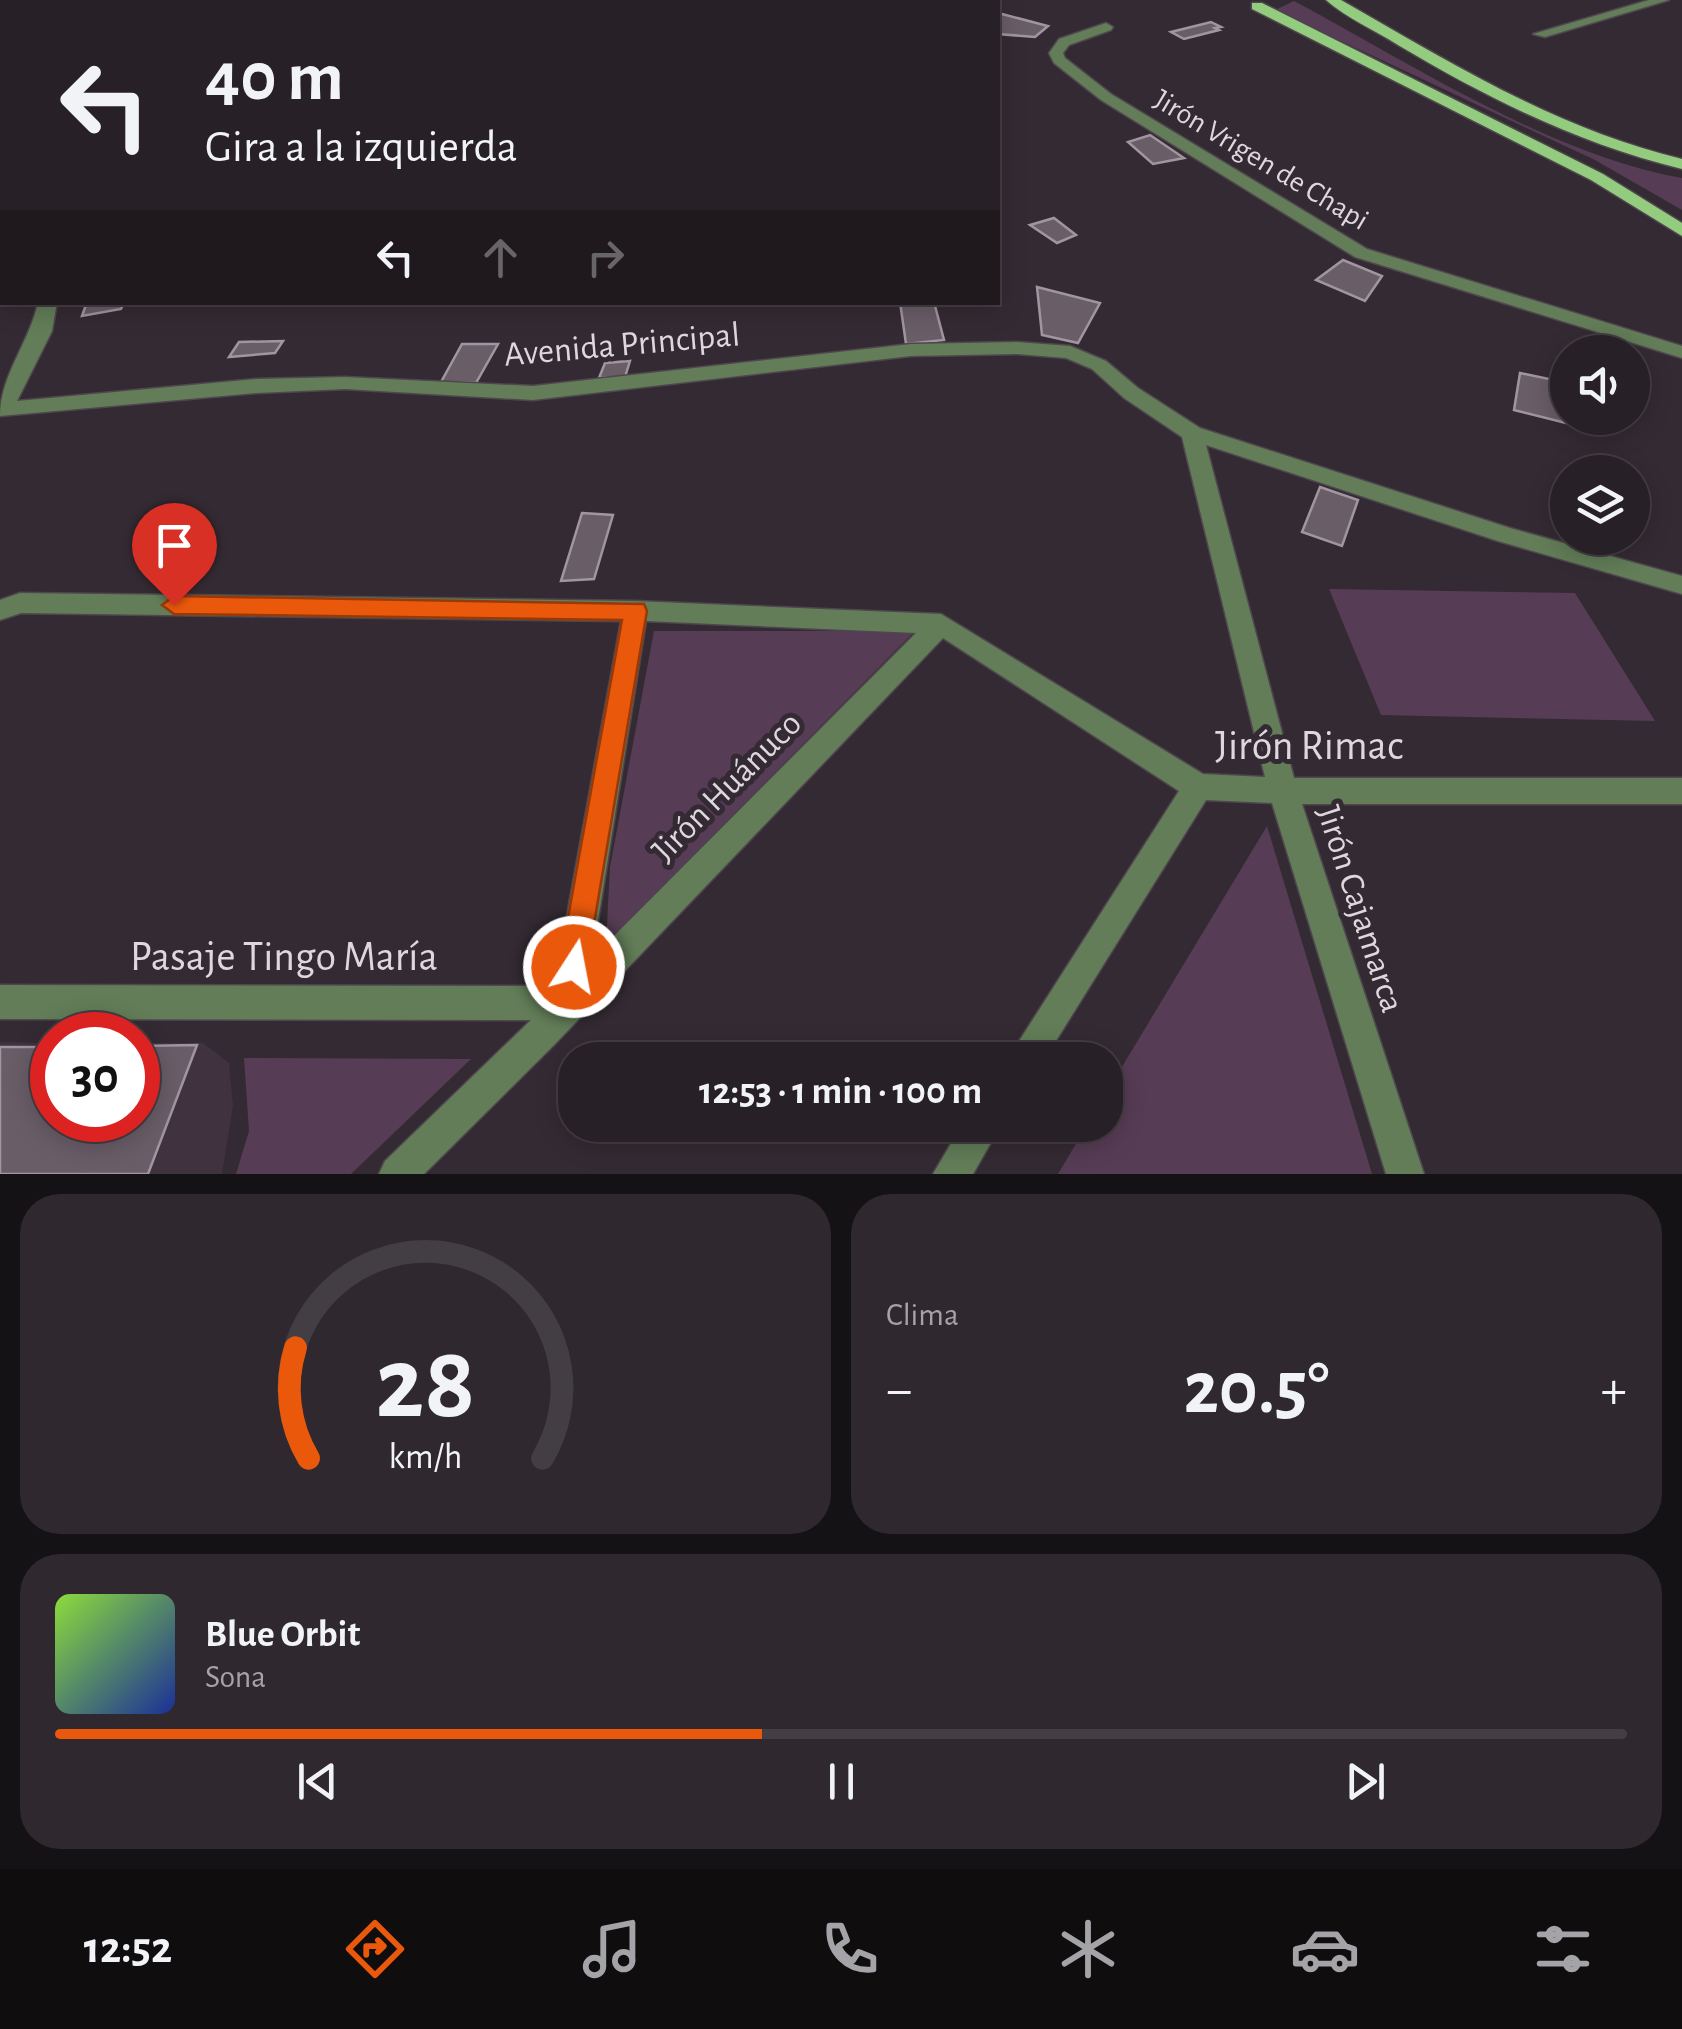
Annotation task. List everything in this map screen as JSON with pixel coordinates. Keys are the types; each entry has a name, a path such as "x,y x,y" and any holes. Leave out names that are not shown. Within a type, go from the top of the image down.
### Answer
{"main road":[{"path":"1332,0 1524,108 1596,140 1682,164"},
{"path":"1257,6 1580,168 1682,230"}],"street":[{"path":"1540,34 1663,0"},
{"name":"Jirón Vrigen de Chapi","path":"1106,27 1064,42 1056,53 1059,60 1106,97 1361,254 1682,352"},
{"path":"1,409 42,331 47,305"},
{"name":"Avenida Principal","path":"1,409 327,384 406,384 533,393 911,350 1017,348 1070,352 1098,365 1131,393 1192,433 1506,535 1682,585"},
{"name":"Jirón Cajamarca","path":"1192,433 1283,791 1405,1174"},
{"path":"10,606 636,611 941,624 1198,786"},
{"name":"Jirón Huánuco","path":"568,1003 636,611"},
{"name":"Jirón Huánuco","path":"398,1174 941,624"},
{"name":"Jirón Rimac","path":"1035,1042 1198,786 1283,791 1682,791"},
{"name":"Pasaje Tingo María","path":"0,1002 568,1003"},
{"path":"952,1174 972,1142"}],"shaded area":[{"path":"1294,1 1434,79 1533,128 1583,150 1682,178 1682,210 1595,160 1275,10"},
{"path":"1329,589 1575,593 1655,721 1381,715"},
{"path":"654,631 915,631 606,943 610,867"},
{"path":"1267,826 1372,1174 1058,1174 1077,1142 1123,1142 1123,1065"},
{"path":"0,1042 30,1043 30,1142 160,1142 160,1043 203,1043 229,1063 233,1106 222,1174 0,1174"},
{"path":"244,1058 471,1059 351,1174 236,1174 249,1131"}],"building":[{"path":"1000,15 1048,26 1035,37 1000,34"},
{"path":"1211,22 1221,27 1215,28 1219,30 1184,39 1171,32"},
{"path":"1150,135 1184,158 1153,164 1128,142"},
{"path":"1054,218 1076,235 1057,243 1030,225"},
{"path":"1343,260 1382,276 1365,301 1316,280"},
{"path":"1037,287 1100,303 1078,343 1042,335"},
{"path":"86,305 123,305 121,309 82,316"},
{"path":"900,305 935,305 944,340 906,344"},
{"path":"283,341 275,353 229,357 239,342"},
{"path":"462,344 498,344 476,383 441,382"},
{"path":"630,361 625,377 599,378 605,363"},
{"path":"1520,373 1550,379 1550,419 1514,410"},
{"path":"1320,487 1358,500 1342,546 1302,532"},
{"path":"582,513 613,515 594,579 561,581"},
{"path":"197,1045 148,1174 0,1174 0,1047 30,1047 30,1142 160,1142 160,1046"}],"route":[{"path":"174,605 636,611 574,967"}]}
